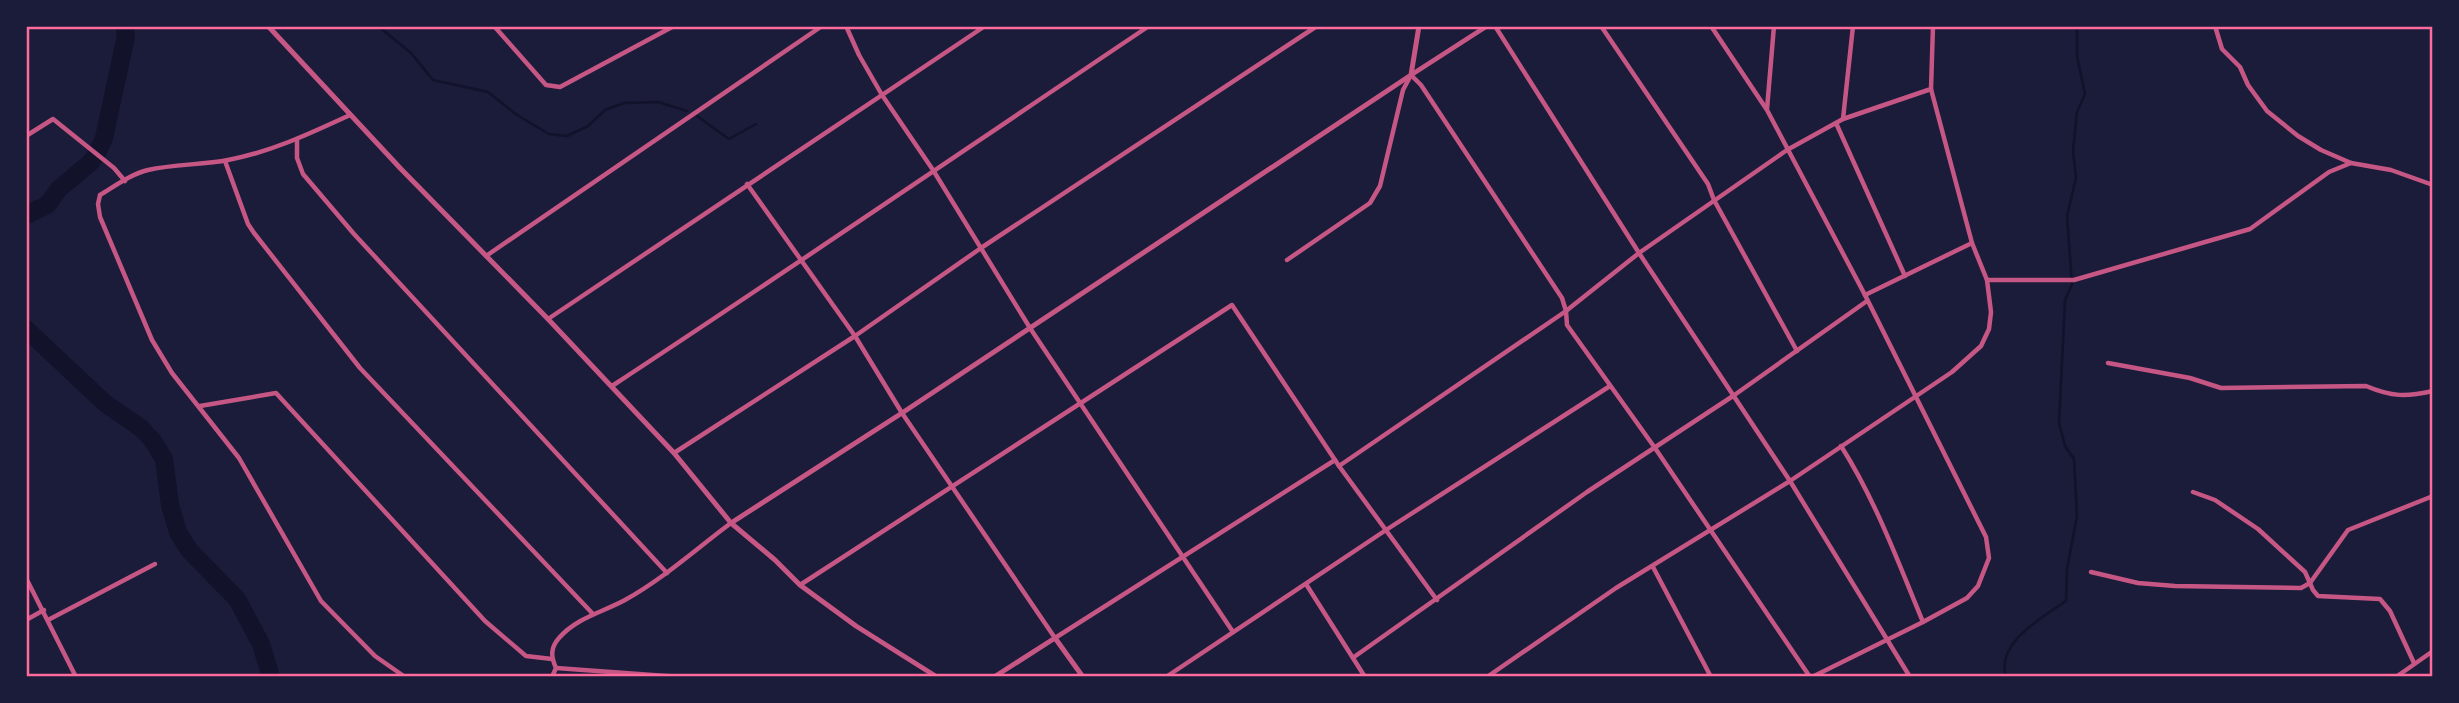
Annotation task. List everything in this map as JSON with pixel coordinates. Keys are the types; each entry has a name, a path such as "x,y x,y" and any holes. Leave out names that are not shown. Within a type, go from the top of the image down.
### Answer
{"street":[{"path":"268,26 350,115 612,386 674,453 731,523 800,585 856,626 937,677"},
{"path":"494,26 546,85 560,87 674,26"},
{"path":"486,256 822,26"},
{"path":"846,26 882,95 933,170 1030,328 1233,632"},
{"path":"548,319 985,26"},
{"path":"612,386 1149,26"},
{"path":"674,453 855,337 981,248 1317,26"},
{"path":"1287,260 1370,203 1380,186 1403,90 1411,75 1419,26"},
{"path":"552,677 556,668 552,659 552,648 559,637 593,614 624,601 667,573 731,523 1488,26"},
{"path":"1495,26 1639,253 1790,481 1910,677"},
{"path":"1601,26 1708,184 1714,200 1797,351"},
{"path":"1411,75 1421,85 1562,298 1567,325 1655,448 1811,677 1967,598 1978,586 1989,558 1986,537 1866,298 1767,110 1711,26"},
{"path":"1767,110 1774,26"},
{"path":"1843,119 1853,26"},
{"path":"1487,677 1616,588 1790,481 1952,372 1981,346 1989,329 1992,312 1987,280 1972,243 1931,89 1933,26"},
{"path":"2215,26 2222,49 2240,67 2248,85 2267,111 2298,136 2320,150 2351,163 2391,170 2433,185"},
{"path":"994,677 1183,556 1337,463 1566,311 1639,253 1787,150 1843,119 1931,89"},
{"path":"350,115 297,139 257,153 225,161 146,170 100,195 98,204 100,216 152,340 173,373 239,458 321,601 375,656 405,677"},
{"path":"26,136 53,119 114,168 125,181"},
{"path":"1836,123 1905,276"},
{"path":"297,139 297,158 303,174 354,234 667,573"},
{"path":"225,161 248,224 360,368 593,614"},
{"path":"1987,280 2066,282 2250,229 2329,172 2351,163"},
{"path":"747,184 855,337 902,413 1083,677"},
{"path":"1354,657 1587,492 1733,396 1866,298 1972,243"},
{"path":"800,585 1232,305 1337,463 1437,600"},
{"path":"2108,363 2190,378 2221,388 2366,386 2386,394 2409,396 2433,391"},
{"path":"1166,677 1386,530 1610,386"},
{"path":"200,407 276,393 485,621 526,656 552,659"},
{"path":"1841,446 1862,480 1883,525 1923,622"},
{"path":"2193,492 2214,500 2258,529 2305,572 2318,596 2380,599 2390,611 2414,663"},
{"path":"2091,572 2138,583 2175,586 2301,587 2310,583 2348,530 2433,496"},
{"path":"48,620 155,564"},
{"path":"1653,567 1712,677"},
{"path":"26,578 76,677"},
{"path":"1306,584 1365,677"},
{"path":"26,620 44,610"},
{"path":"2396,677 2433,651"},
{"path":"556,668 615,675 680,677"}],"waterway":[{"path":"26,215 47,205 59,189 96,155 104,138 126,36 124,26"},
{"path":"378,26 411,53 433,80 488,92 517,115 549,134 567,136 588,126 605,110 624,103 658,102 687,111"},
{"path":"2006,677 2004,665 2014,642 2034,623 2066,601 2067,569 2077,516 2074,459 2065,446 2059,423 2065,300 2072,284 2067,216 2076,178 2073,151 2077,112 2085,94 2077,56 2077,26"},
{"path":"697,116 729,139 756,124"},
{"path":"26,329 106,404 141,428 153,441 164,459 170,505 178,532 189,550 237,599 261,644 271,677"}]}
